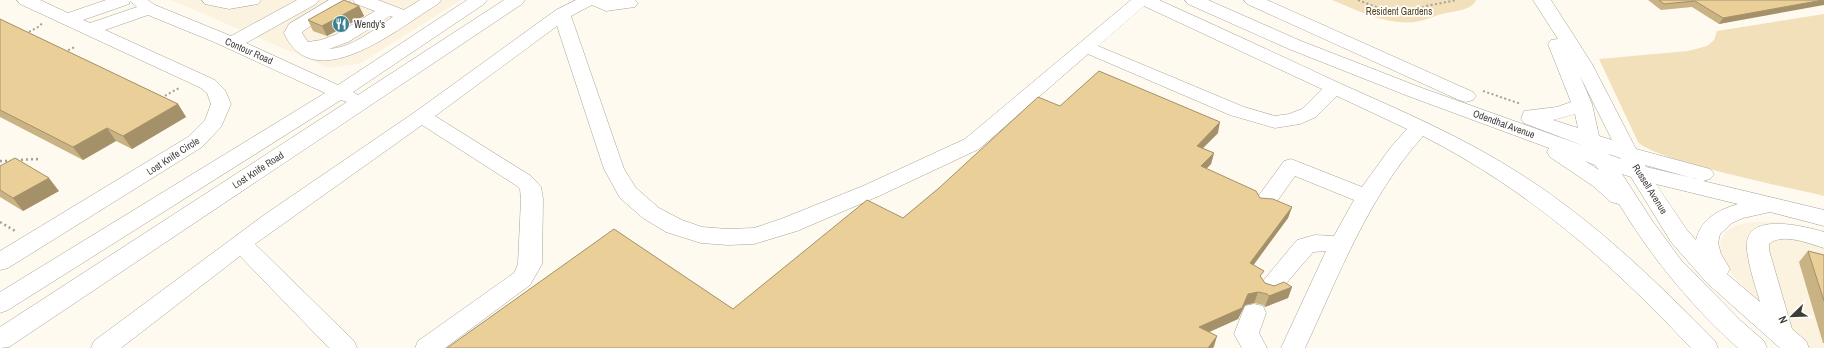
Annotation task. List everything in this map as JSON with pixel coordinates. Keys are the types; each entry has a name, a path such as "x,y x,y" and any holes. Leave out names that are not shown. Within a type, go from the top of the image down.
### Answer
{"street":[{"name":"Lost Knife Circle","path":"0,262 181,152 206,133 219,113 221,104 215,90 196,79 26,0"},
{"path":"59,15 123,0"},
{"path":"211,0 229,4 252,0"},
{"path":"225,41 290,0"},
{"path":"225,41 310,0"},
{"path":"341,0 298,25 293,33 298,44 328,56 352,50 432,0"},
{"path":"362,0 406,16"},
{"path":"0,304 340,92 478,0"},
{"name":"Lost Knife Road","path":"0,340 516,0"},
{"path":"103,348 272,220 422,116 562,14 589,0"},
{"path":"596,0 606,6 629,3"},
{"path":"562,14 614,169 628,193 651,213 674,226 702,235 722,237 754,236 789,225 870,191 972,144 1141,0"},
{"path":"1145,0 1419,128 1515,180 1568,219 1624,268 1706,348"},
{"name":"Odendhal Avenue","path":"1194,0 1295,45 1415,92 1603,160 1633,163 1741,184 1824,203"},
{"name":"Odendhal Avenue","path":"1253,0 1451,91 1590,139 1633,163 1774,206 1824,218"},
{"path":"1536,0 1568,69 1582,104 1590,139 1633,209 1673,266 1732,328 1755,348"},
{"name":"Russell Avenue","path":"1542,0 1582,64 1633,163 1679,236 1715,277 1789,342"},
{"path":"90,29 143,5"},
{"name":"Contour Road","path":"143,5 361,102"},
{"path":"298,25 300,36 304,40 313,45 324,46 334,42 388,10"},
{"path":"1086,47 1237,112 1275,122 1293,120 1309,113 1334,88"},
{"path":"1517,115 1551,115 1564,112 1582,104"},
{"path":"422,116 524,181 530,187 532,199 530,264 522,279 427,348"},
{"path":"1498,122 1552,149 1600,181 1633,209"},
{"path":"1293,348 1360,207 1400,146 1419,128"},
{"path":"1264,202 1291,166 1367,197"},
{"path":"1752,310 1713,263 1707,252 1706,242 1713,226 1718,220 1726,215 1754,208 1774,206"},
{"path":"1789,342 1758,250 1758,241 1765,234 1779,231 1824,240"},
{"path":"1270,287 1305,246 1325,243 1342,246"},
{"path":"241,244 345,348"},
{"path":"1254,312 1246,334 1255,348"}],"path":[{"path":"1358,0 1389,11 1400,13 1412,12 1426,6 1449,3 1457,0"},
{"path":"21,35 59,15"},
{"path":"62,53 75,46"},
{"path":"159,99 196,79"},
{"path":"0,161 39,159"}],"shaded area":[{"path":"171,0 461,0 361,63 329,68"},
{"path":"1753,222 1777,222 1824,230 1824,348 1809,348 1748,292 1731,273 1721,255 1720,242 1726,231 1737,225"}],"green space":[{"name":"Resident Gardens","path":"1332,0 1476,0 1471,6 1463,10 1414,22 1403,22 1382,19 1362,13"},
{"path":"1824,14 1824,196 1696,165 1670,157 1650,149 1638,142 1599,59 1688,51 1707,46 1714,40 1717,31"}],"building":[{"path":"344,0 359,6 322,26 308,20"},
{"path":"1659,0 1823,0 1723,18 1695,1 1664,4"},
{"path":"0,19 178,104 123,136 107,128 73,147 0,110"},
{"path":"1099,71 1220,122 1197,146 1214,153 1201,166 1256,191 1260,198 1273,199 1292,207 1250,263 1264,271 1260,276 1265,283 1274,286 1284,282 1292,287 1269,296 1258,292 1248,294 1242,308 1199,327 1217,336 1208,348 447,348 614,229 733,309 867,200 903,218 939,188 1038,97 1060,106"},
{"path":"15,158 49,178 13,198 0,190 0,166"},
{"path":"1808,251 1824,255 1824,301"}],"place":[{"name":"Wendy's","path":"341,24"}]}
